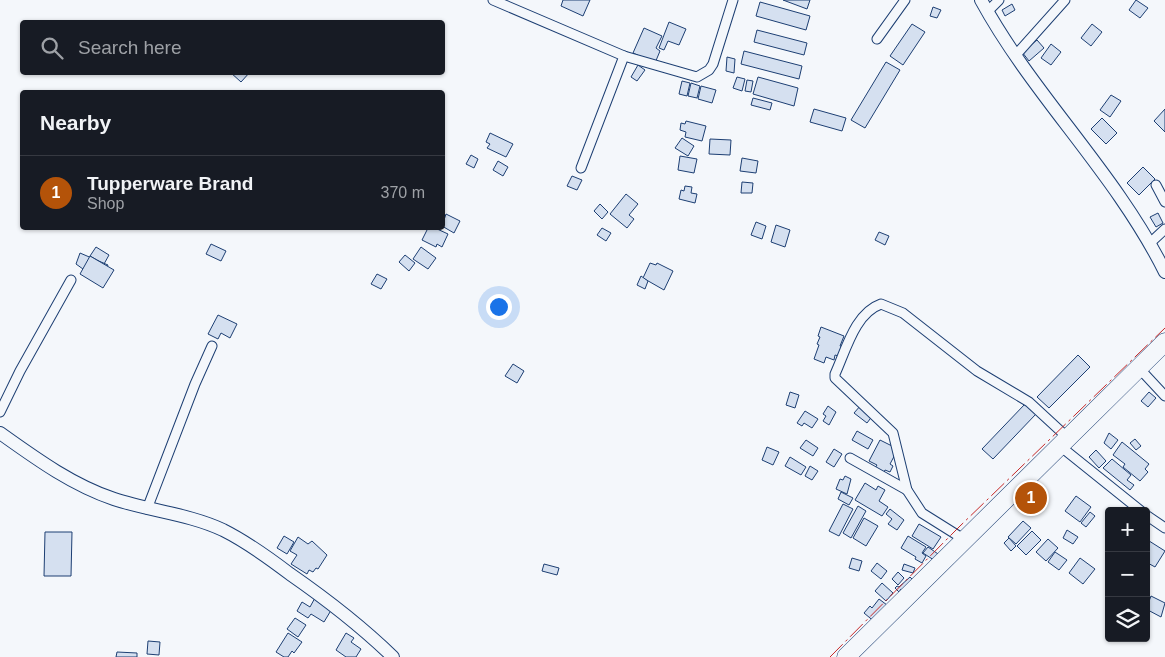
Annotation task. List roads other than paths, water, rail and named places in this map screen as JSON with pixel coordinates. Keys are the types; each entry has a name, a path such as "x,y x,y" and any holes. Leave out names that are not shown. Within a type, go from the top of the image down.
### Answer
{"highway":[{"path":"846,657 1165,342"}],"street":[{"path":"493,0 624,56 697,77 704,74 713,64 733,0"},
{"path":"877,39 905,0"},
{"path":"981,0 1015,56 1132,211 1165,272"},
{"path":"987,12 999,0"},
{"path":"1015,56 1065,0"},
{"path":"581,168 624,56"},
{"path":"1156,185 1165,202"},
{"path":"1150,242 1165,229"},
{"path":"0,412 25,362 71,280"},
{"path":"965,540 922,514 907,490 893,432 835,378 835,374 862,319 870,308 882,304 903,313 977,371 1029,402 1064,442 1137,507"},
{"path":"147,509 195,384 212,346"},
{"path":"1138,367 1165,396"},
{"path":"0,433 77,483 113,498 147,509 182,515 223,530 247,544 329,602 373,637 393,657"},
{"path":"850,458 907,490"},
{"path":"1150,518 1165,528"}],"place":[{"name":"Tupperware Brand","path":"1031,498"}]}
